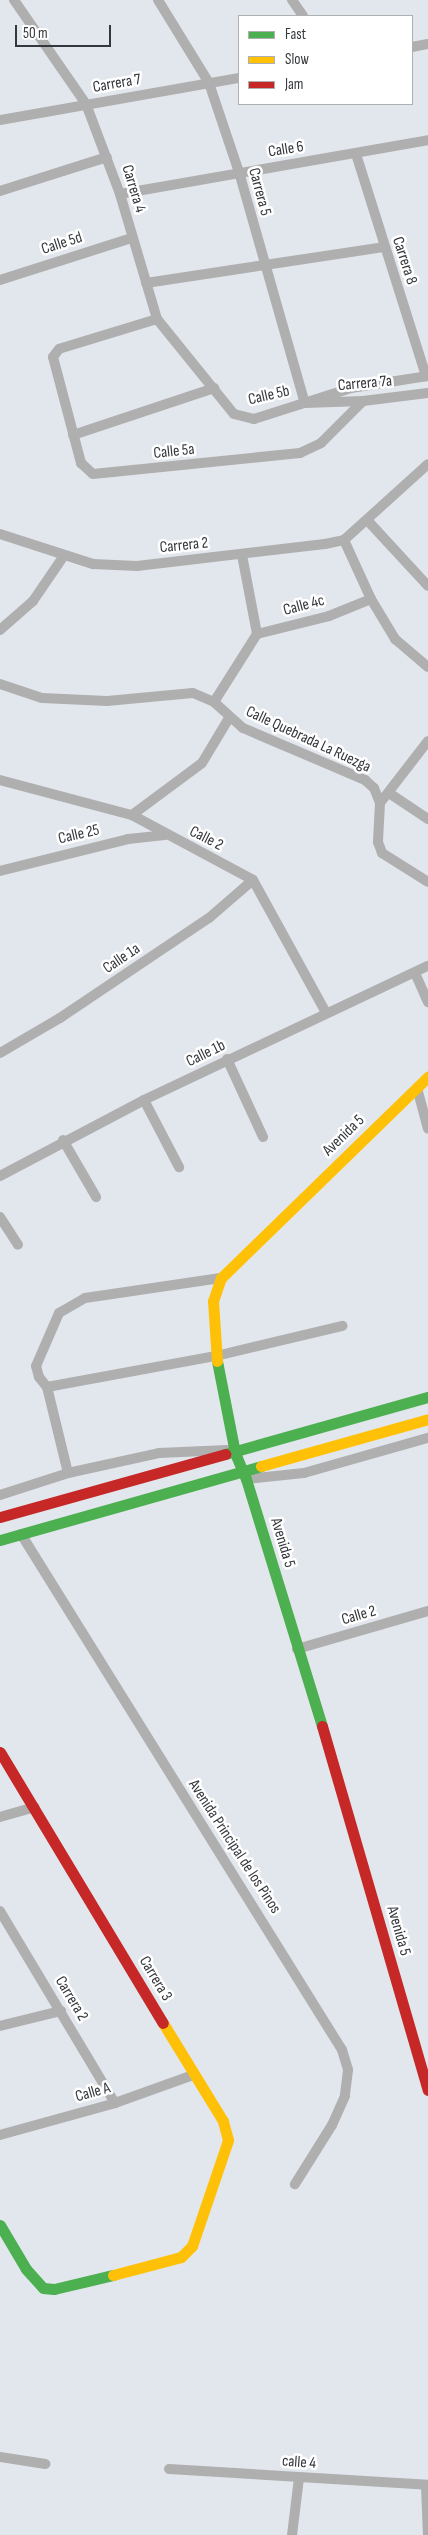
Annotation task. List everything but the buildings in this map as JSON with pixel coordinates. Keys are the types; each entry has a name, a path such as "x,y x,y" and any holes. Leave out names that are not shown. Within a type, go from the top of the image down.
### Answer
{"street":[{"name":"Carrera 4","path":"14,0 86,104 120,194 157,319 214,388"},
{"name":"Carrera 5","path":"158,0 209,83 239,172 263,265 305,403"},
{"path":"292,0 302,15"},
{"path":"413,47 428,44"},
{"name":"Carrera 7","path":"0,120 238,78"},
{"name":"Calle 6","path":"120,194 428,140"},
{"name":"Carrera 8","path":"356,154 383,247 427,376"},
{"path":"0,191 107,158"},
{"name":"Calle 5d","path":"1,277 132,238"},
{"path":"146,283 383,247"},
{"name":"Calle 5a","path":"157,319 59,350 53,357 81,464 93,474 102,475 300,453 321,444 363,401"},
{"name":"Calle 5b","path":"214,388 234,414 245,418 254,418 351,388 427,376"},
{"path":"73,435 214,388"},
{"name":"Carrera 7a","path":"305,403 363,401 428,394"},
{"path":"428,464 368,521 344,540 371,599 396,639 428,667"},
{"path":"368,521 426,581"},
{"name":"Carrera 2","path":"0,534 63,557 93,564 137,566 242,555 344,540"},
{"path":"214,702 257,634 242,555"},
{"path":"0,630 33,601 63,557"},
{"name":"Calle 4c","path":"257,634 329,616 371,599"},
{"name":"Calle Quebrada La Ruezga","path":"0,684 42,698 107,701 193,693 214,702 229,718 243,728 365,780 374,788 380,803"},
{"path":"132,815 202,763 229,718"},
{"path":"428,741 389,794 380,803 378,842 382,853 428,882"},
{"name":"Calle 2","path":"0,780 132,815 165,835 253,880"},
{"path":"389,794 428,819"},
{"name":"Calle 25","path":"0,871 128,839 165,835"},
{"path":"253,880 326,1013"},
{"name":"Calle 1a","path":"0,1053 60,1018 209,918 253,880"},
{"name":"Calle 1b","path":"0,1176 63,1140 144,1100 428,966"},
{"path":"414,972 428,1002"},
{"path":"227,1060 263,1137"},
{"name":"Avenida 5","path":"428,1077 221,1278 213,1301 216,1356 235,1452 245,1476 298,1649 428,2090"},
{"path":"417,1088 428,1129"},
{"path":"144,1100 179,1167"},
{"path":"63,1140 96,1197"},
{"path":"0,1217 18,1245"},
{"path":"68,1472 47,1387 39,1377 36,1366 60,1313 70,1304 85,1298 221,1278"},
{"path":"47,1387 216,1356 342,1326"},
{"path":"0,1517 428,1397"},
{"path":"0,1540 245,1476 428,1419"},
{"path":"245,1476 304,1472 428,1438"},
{"path":"0,1495 68,1472 159,1453 222,1448 235,1452"},
{"name":"Avenida Principal de los Pinos","path":"21,1534 342,2050 348,2070 345,2096 332,2126 294,2184"},
{"name":"Calle 2","path":"298,1649 428,1611"},
{"name":"Carrera 3","path":"0,1752 35,1807 193,2075 223,2121 228,2140 198,2233 192,2246 181,2256 168,2262 54,2289 43,2288 26,2269 0,2225"},
{"path":"0,1817 35,1807"},
{"name":"Carrera 2","path":"1,1916 61,2011 115,2103"},
{"path":"0,2026 61,2011"},
{"name":"Calle A","path":"0,2135 115,2103 193,2075"},
{"path":"0,2457 45,2464"},
{"name":"calle 4","path":"169,2469 427,2485"},
{"path":"292,2535 299,2478"},
{"path":"427,2485 428,2535"}],"traffic: fast":[{"path":"217,1361 235,1453 246,1479 322,1726"},
{"path":"225,1454 428,1397"},
{"path":"0,1540 261,1466"},
{"path":"0,2225 26,2269 43,2288 54,2289 113,2275"}],"traffic: slow":[{"path":"217,1361 213,1301 221,1278 428,1077"},
{"path":"261,1466 428,1419"},
{"path":"113,2275 181,2257 192,2246 228,2140 223,2121 163,2023"}],"traffic: jam":[{"path":"0,1517 225,1454"},
{"path":"322,1726 428,2090"},
{"path":"0,1752 163,2023"}]}
